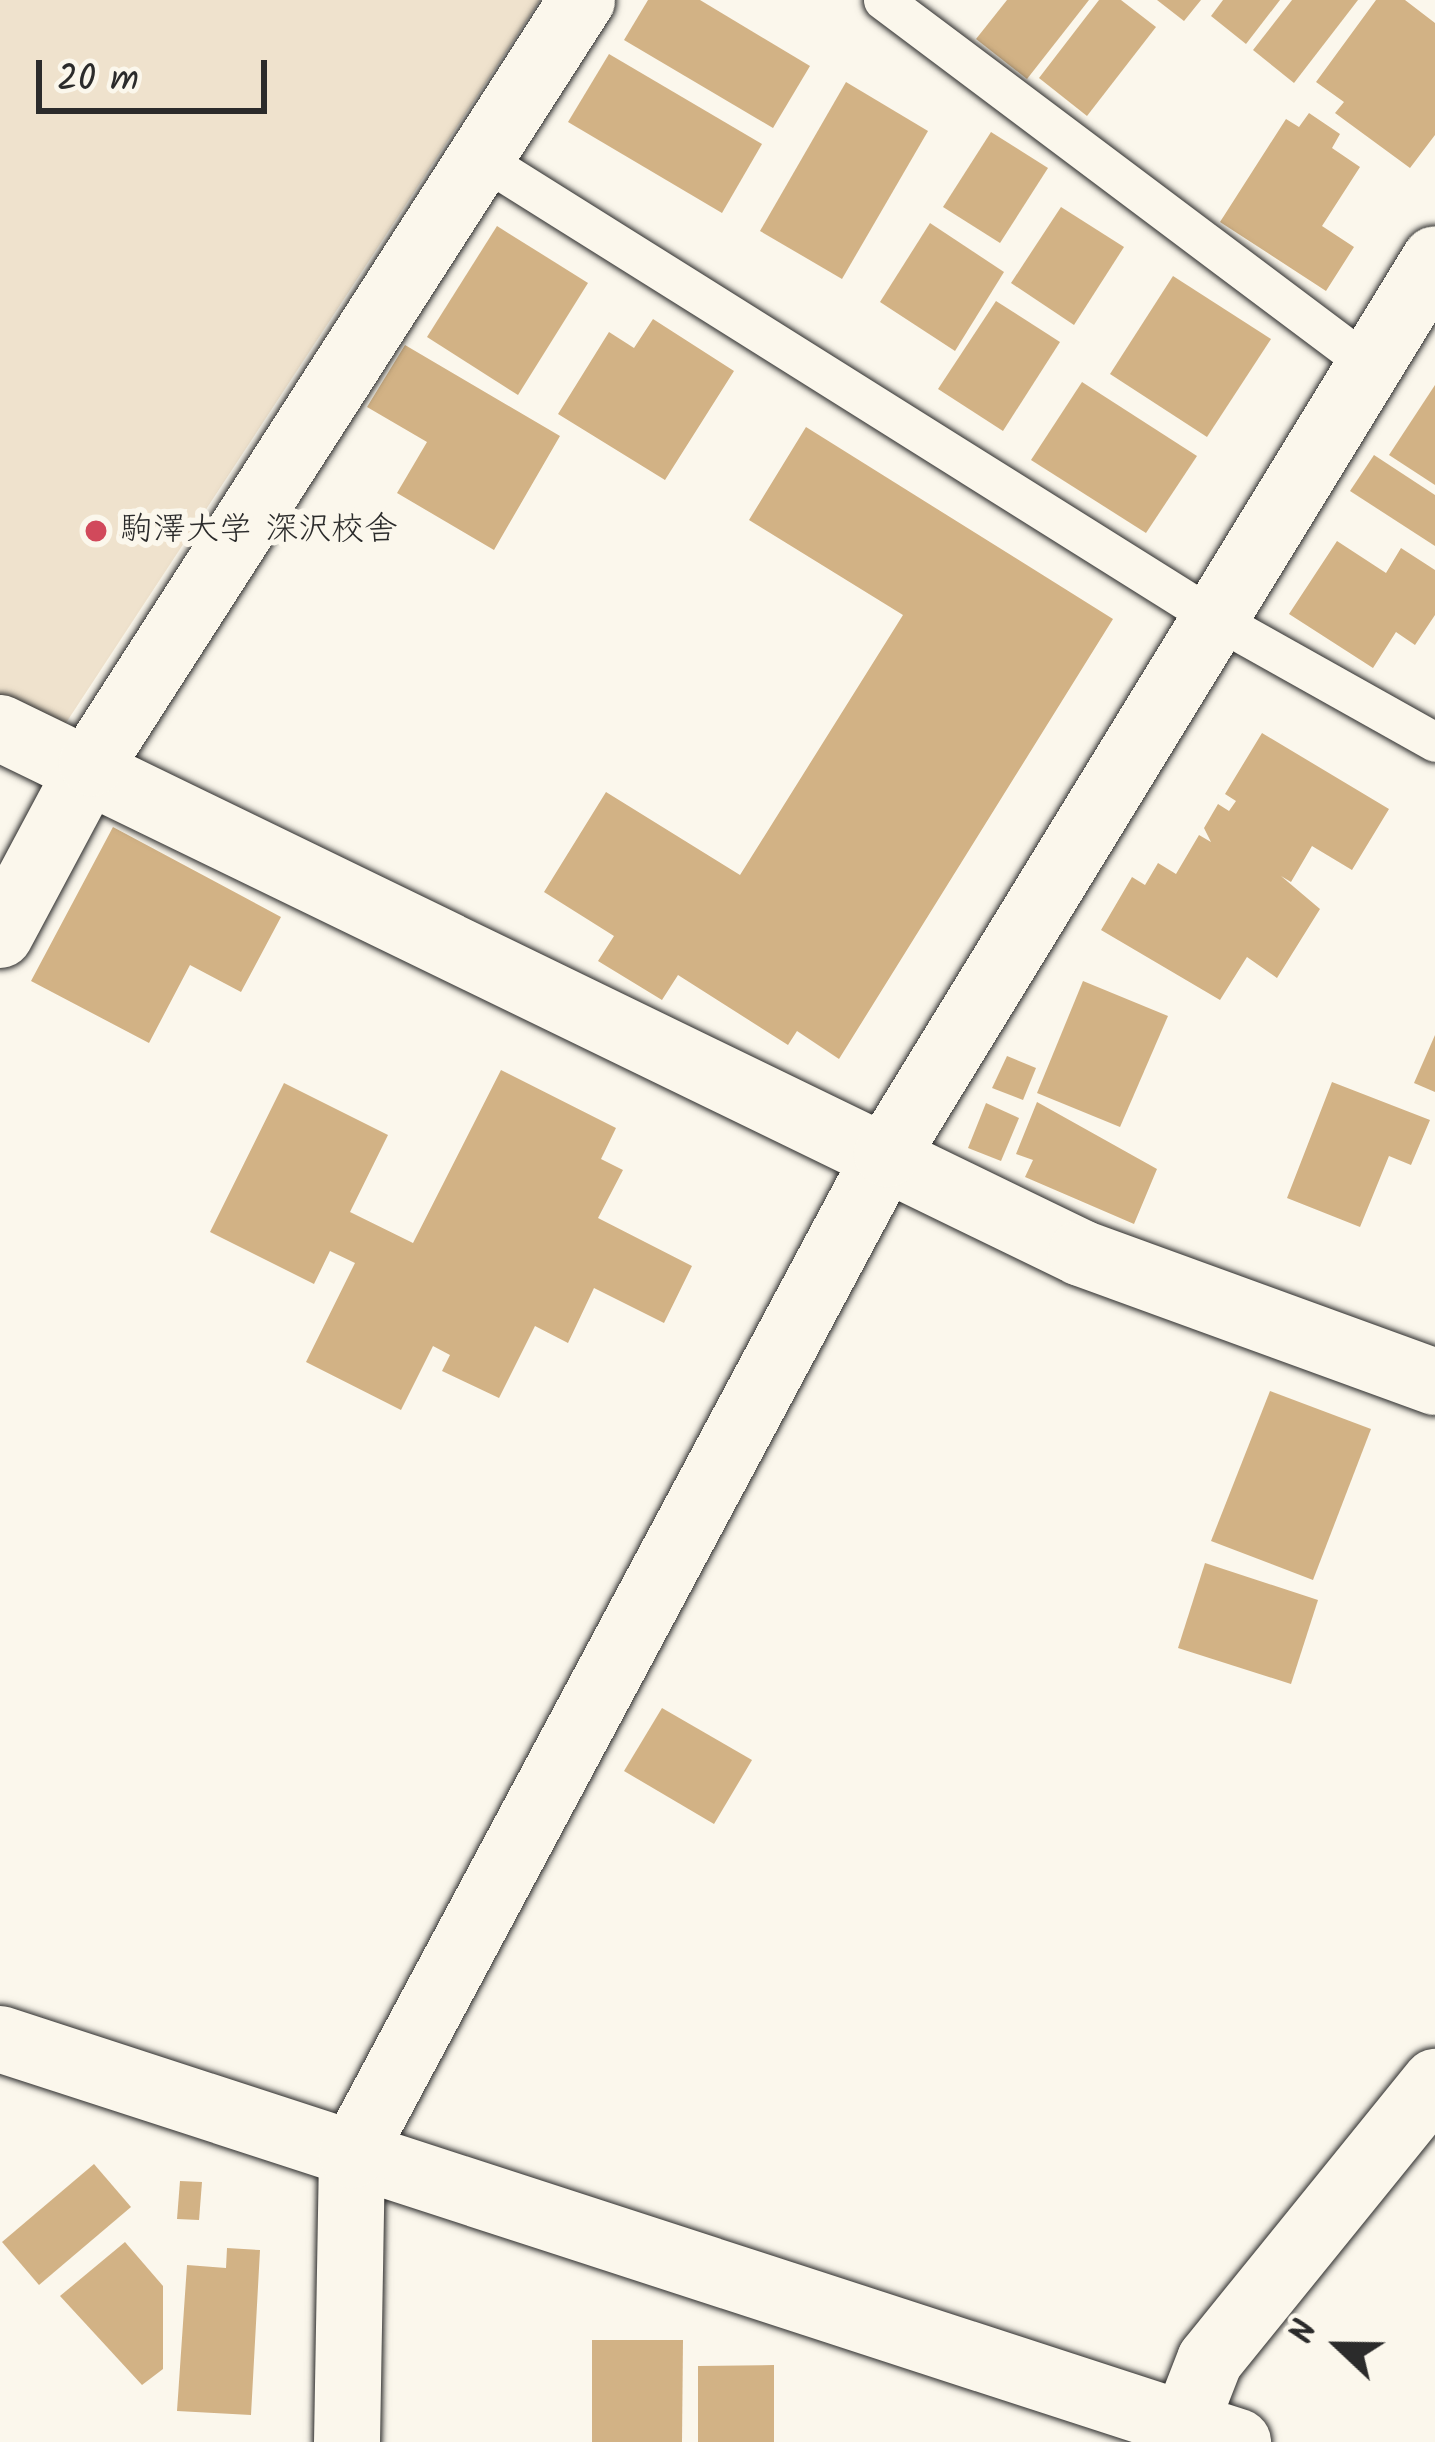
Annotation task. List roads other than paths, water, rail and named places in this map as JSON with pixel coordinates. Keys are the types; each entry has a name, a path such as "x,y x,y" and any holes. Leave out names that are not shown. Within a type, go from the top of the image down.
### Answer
{"street":[{"path":"0,935 92,763 582,0"},
{"path":"346,2442 352,2155 887,1154 1435,260"},
{"path":"0,728 92,763 1081,1253 1435,1382"},
{"path":"0,2038 1199,2436 1210,2360 1435,2082"}],"lane":[{"path":"883,0 1368,364"},
{"path":"479,157 1214,618 1435,742"}],"place":[{"name":"駒澤大学 深沢校舎","path":"96,531"}]}
